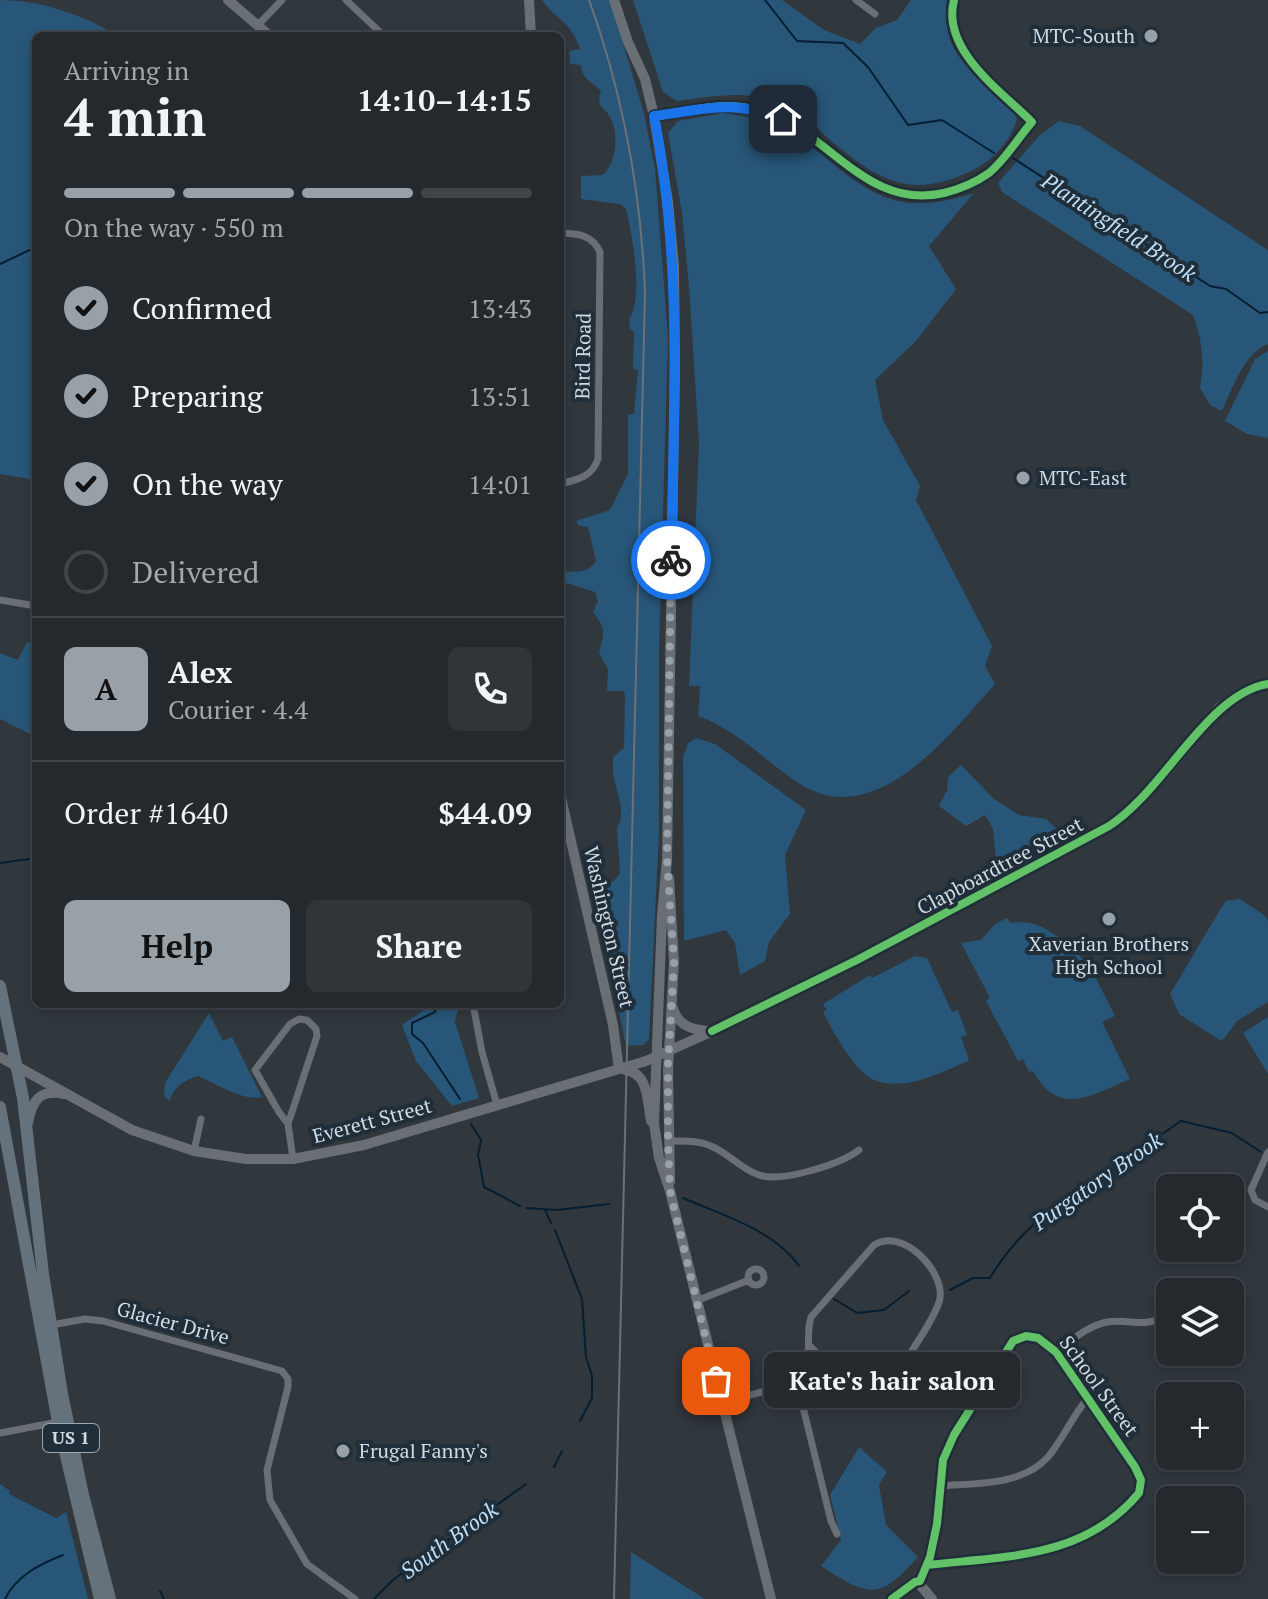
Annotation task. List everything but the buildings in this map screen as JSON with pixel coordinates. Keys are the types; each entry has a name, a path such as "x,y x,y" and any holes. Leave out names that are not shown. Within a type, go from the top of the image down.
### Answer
{"main road":[{"path":"228,0 266,32"},
{"path":"529,0 531,32"},
{"path":"614,0 645,79 654,116 670,223 675,343 667,860 662,916 655,1141"},
{"name":"Clapboardtree Street","path":"670,1051 857,960 1109,826 1140,801 1219,708 1241,693 1268,684"},
{"name":"Washington Street","path":"564,812 613,1025 619,1069"},
{"path":"667,860 674,937 668,1141 670,1191"},
{"name":"US 1","path":"0,986 28,1133 37,1277 58,1422 100,1599"},
{"path":"672,1005 677,1019 685,1025 712,1031"},
{"name":"Everett Street","path":"0,1057 139,1133 194,1151 246,1159 293,1159 357,1147 670,1051"},
{"path":"619,1069 636,1072 642,1078 655,1141 771,1599"},
{"path":"28,1133 32,1106 38,1096 50,1092 70,1095"},
{"name":"US 1","path":"0,1107 37,1277 51,1325 77,1470 110,1599"},
{"path":"892,1599 920,1581 932,1599"}],"street":[{"path":"258,25 282,0"},
{"path":"346,0 380,32"},
{"path":"856,0 875,14"},
{"path":"654,116 703,107 746,107 792,123 857,173 886,190 908,195 932,195 969,185 991,171 1032,122 961,48 952,24 954,0"},
{"name":"Bird Road","path":"564,233 587,236 600,252 598,459 591,473 564,483"},
{"path":"0,600 32,605"},
{"path":"474,1008 479,1043 497,1105"},
{"path":"288,1124 255,1070 290,1024 299,1019 307,1020 316,1029 317,1036 288,1124 293,1159"},
{"path":"194,1151 201,1119"},
{"path":"655,1141 698,1142 711,1146 748,1170 767,1177 835,1163 859,1150"},
{"path":"1268,1152 1251,1190 1255,1200 1268,1207"},
{"path":"810,1346 833,1370 853,1383 868,1389 882,1387 893,1378 936,1311 941,1295 934,1275 913,1248 901,1241 887,1239 867,1250 811,1317 808,1330 809,1361 799,1377 831,1521 837,1534"},
{"path":"696,1301 749,1280"},
{"name":"Glacier Drive","path":"51,1325 85,1319 103,1321 284,1373 288,1387 267,1470 270,1500 307,1564 355,1599"},
{"path":"1056,1352 1097,1325 1113,1322 1148,1324 1156,1320"},
{"name":"School Street","path":"920,1581 937,1524 946,1452 1008,1347 1019,1338 1032,1336 1044,1341 1056,1352 1139,1473 1141,1487 1129,1504 1093,1532 1054,1549 927,1565"},
{"path":"721,1403 776,1388 818,1369 833,1370"},
{"path":"940,1486 1005,1480 1028,1472 1048,1456 1087,1399"},
{"path":"0,1433 58,1422"}],"shaded area":[{"path":"0,0 61,10 110,32 32,32 32,479 0,474"},
{"path":"542,0 610,0 644,113 655,169 668,337 659,651 659,832 649,1039 644,1045 626,1046 595,893 595,888 615,880 620,873 617,828 621,807 613,774 613,757 624,748 625,695 623,691 607,691 608,669 599,653 603,632 593,612 598,601 595,592 564,582 564,571 585,570 596,561 588,527 579,526 576,521 610,510 628,474 628,415 634,414 638,370 633,369 634,332 630,329 629,319 636,297 635,266 626,209 620,204 581,199 581,176 603,175 607,170 615,148 615,133 611,119 600,104 601,91 585,77 581,65 570,64 569,51 580,49 568,26"},
{"path":"633,0 782,0 824,30 860,44 876,28 897,20 911,0 947,0 946,22 950,40 968,67 1017,118 1015,126 1000,149 971,171 929,184 911,185 895,181 863,165 805,117 782,105 742,95 677,101 663,92"},
{"path":"723,113 784,128 846,175 880,195 913,203 931,203 974,193 929,246 956,289 916,341 875,380 883,420 920,486 916,500 992,646 985,666 995,684 934,750 909,771 883,787 856,796 828,796 800,784 739,738 698,716 700,686 689,686 699,443 682,213 668,133 678,121"},
{"path":"1059,121 1080,126 1268,250 1268,344 1246,363 1222,411 1210,405 1200,388 1202,351 1193,315 1002,192 998,183 1039,136"},
{"path":"1268,351 1268,438 1247,434 1225,421 1255,359"},
{"path":"27,642 32,644 32,735 0,719 0,653 18,660"},
{"path":"697,738 715,744 806,810 785,855 790,914 769,942 765,961 740,975 735,943 726,930 684,941 683,758 688,743"},
{"path":"961,765 994,799 1019,815 1046,819 1061,833 1062,841 1026,862 997,871 993,829 985,815 966,826 939,806 947,790 948,777"},
{"path":"1240,899 1268,921 1268,1002 1237,1021 1220,1040 1179,1014 1170,994 1226,901"},
{"path":"1007,918 1011,923 1025,922 1042,927 1072,946 1082,959 1085,957 1115,1016 1102,1022 1130,1079 1089,1096 1065,1098 1054,1094 1033,1071 1029,1072 1023,1059 1018,1061 986,1001 990,998 961,943 981,940 995,924"},
{"path":"915,956 927,958 952,1012 958,1010 967,1035 961,1037 969,1060 921,1080 883,1083 865,1074 851,1059 823,1012 827,1010 823,1004 870,975 872,978"},
{"path":"427,1008 458,1008 455,1022 479,1098 452,1106 416,1061 402,1025"},
{"path":"209,1013 223,1041 232,1037 262,1097 246,1097 198,1076 181,1084 170,1100 167,1099 165,1083"},
{"path":"1268,1017 1268,1074 1243,1033"},
{"path":"859,1447 887,1472 879,1485 886,1525 918,1557 894,1581 874,1590 852,1584 821,1566 841,1540 830,1495"},
{"path":"0,1484 10,1491 9,1494 56,1518 66,1512 88,1599 0,1599"},
{"path":"631,1552 705,1599 630,1599"}],"waterway":[{"name":"Plantingfield Brook","path":"765,0 797,41 843,43 868,67 908,125 942,120 994,153"},
{"name":"Plantingfield Brook","path":"1013,158 1210,286 1226,289 1260,313 1268,312"},
{"name":"Plantingfield Brook","path":"0,264 32,249"},
{"name":"Purgatory Brook","path":"0,863 32,859"},
{"name":"Purgatory Brook","path":"436,1008 435,1012 412,1023 412,1034 423,1043 460,1099"},
{"name":"Purgatory Brook","path":"950,1290 973,1278 990,1278 1030,1227 1078,1192 1126,1166 1155,1139 1181,1121 1232,1133 1261,1152"},
{"name":"Purgatory Brook","path":"471,1124 481,1140 478,1155 484,1187 520,1206"},
{"name":"Purgatory Brook","path":"683,1198 762,1233 799,1266"},
{"name":"Purgatory Brook","path":"527,1208 557,1210 609,1204"},
{"name":"South Brook","path":"545,1210 551,1223"},
{"name":"South Brook","path":"555,1230 582,1299 592,1398 580,1421"},
{"name":"Purgatory Brook","path":"834,1299 857,1313 884,1310 909,1291"},
{"name":"South Brook","path":"554,1467 562,1451"},
{"name":"South Brook","path":"374,1599 394,1579 526,1484"},
{"path":"5,1599 22,1577 63,1555"},
{"path":"160,1591 164,1599"}],"railway":[{"path":"589,0 621,107 639,217 645,292 614,1599"}],"cycle path":[{"path":"654,116 721,106 762,111 786,121 870,180 892,191 917,195 962,188 984,177 995,167 1032,122 990,83 965,52 956,36 952,18 954,0"},
{"path":"712,1031 857,960 1109,826 1149,790 1225,705 1246,691 1268,684"},
{"path":"892,1599 920,1581 930,1557 937,1524 943,1460 954,1435 1013,1341 1026,1336 1038,1338 1056,1352 1135,1467 1141,1480 1139,1493 1117,1515 1094,1531 1069,1542 1014,1556 927,1565"}],"way so far":[{"path":"671,560 667,860 674,962 668,1065 670,1191 716,1381"}],"place":[{"name":"MTC-South","path":"1151,36"},
{"name":"MTC-East","path":"1023,478"},
{"name":"Xaverian Brothers High School","path":"1109,919"},
{"name":"Kate's hair salon","path":"716,1381"},
{"name":"Frugal Fanny's","path":"343,1451"}],"route":[{"path":"671,560 674,266 668,202 654,116 727,105 765,112 783,119"}]}
